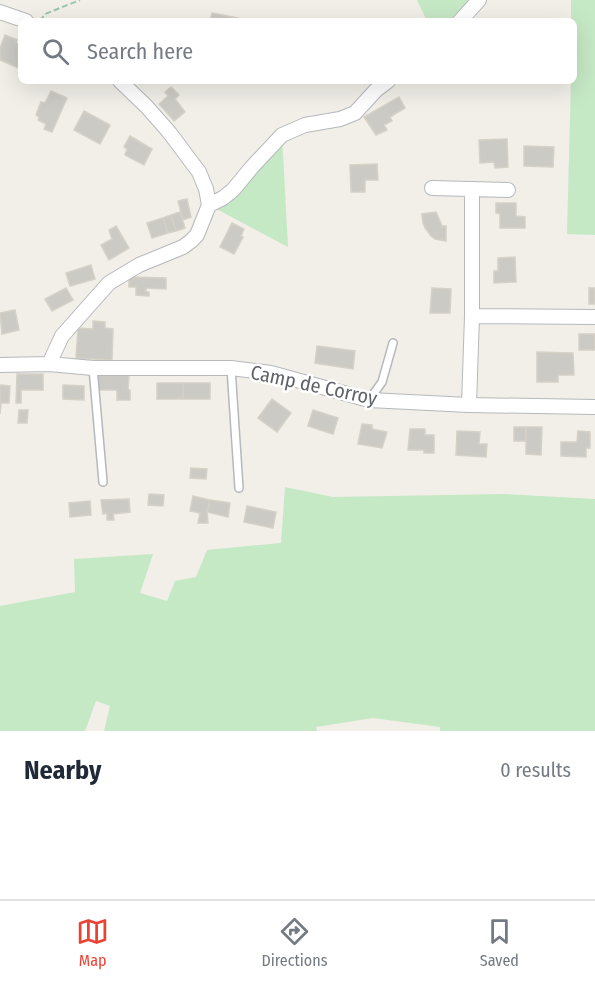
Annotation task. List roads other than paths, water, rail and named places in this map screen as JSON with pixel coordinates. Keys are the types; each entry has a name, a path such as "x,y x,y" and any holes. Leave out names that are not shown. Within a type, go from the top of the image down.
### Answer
{"street":[{"path":"463,18 480,0"},
{"path":"0,12 18,18"},
{"path":"49,364 62,336 109,283 139,265 191,242 197,235 208,205 206,189 199,172 169,132 123,84"},
{"path":"208,205 233,190 282,135 305,125 340,119 356,112 384,84"},
{"path":"432,188 508,190"},
{"path":"469,405 472,189"},
{"path":"472,316 595,317"},
{"name":"Camp de Corroy","path":"0,365 231,368 271,373 369,400 469,405 595,407"}],"lane":[{"path":"369,400 382,381 393,343"},
{"path":"93,368 103,483"},
{"name":"Camp de Corroy","path":"231,368 239,488"}]}
